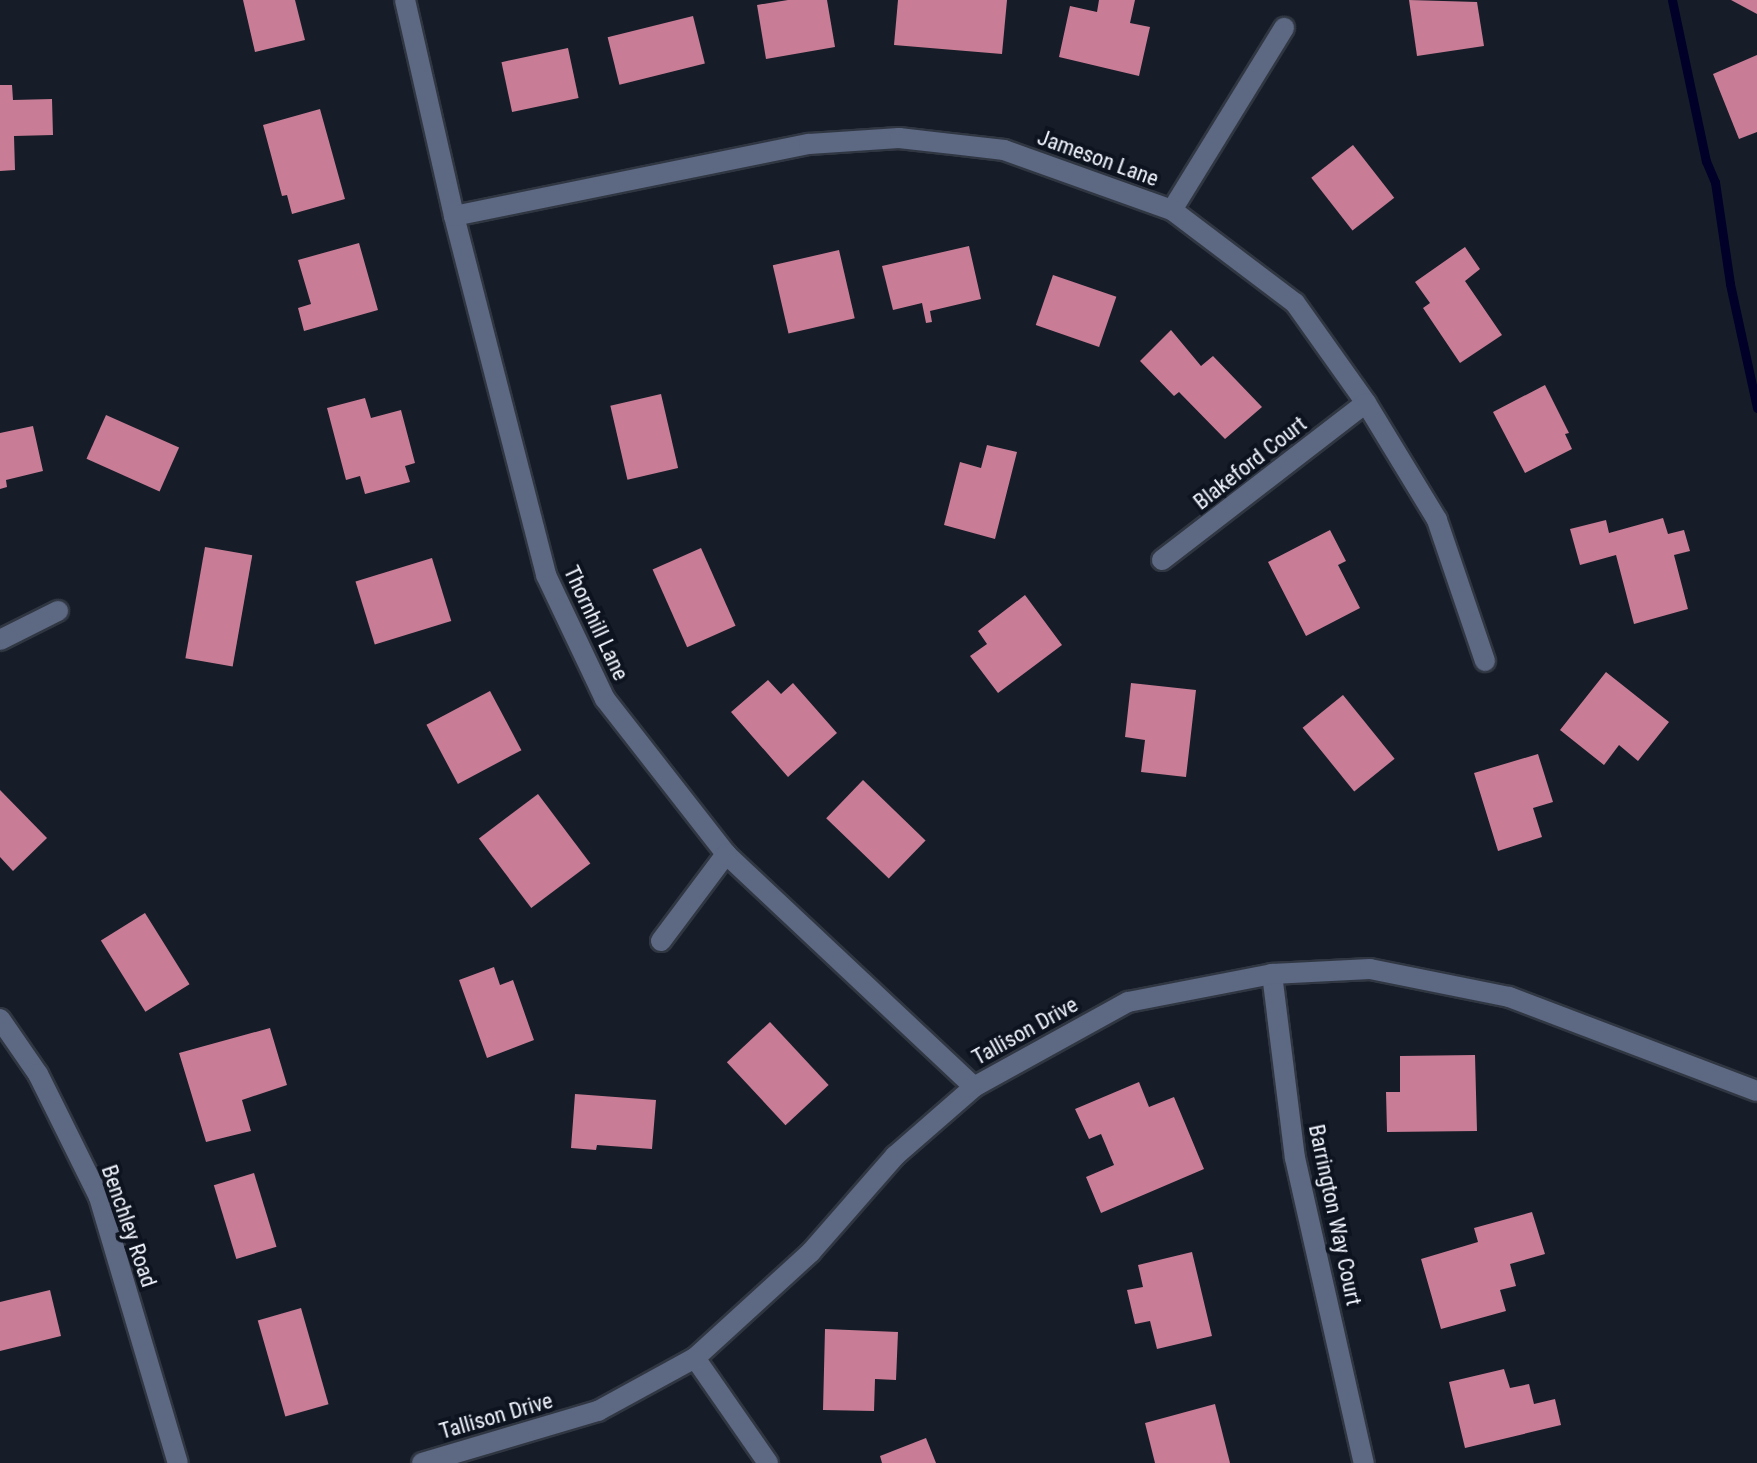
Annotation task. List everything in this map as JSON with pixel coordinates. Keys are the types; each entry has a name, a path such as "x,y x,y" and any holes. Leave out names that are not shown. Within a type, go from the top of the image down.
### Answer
{"street":[{"name":"Thornhill Lane","path":"405,0 454,216 546,575 605,699 726,854 974,1087"},
{"path":"1172,210 1284,28"},
{"name":"Jameson Lane","path":"454,216 809,144 899,138 1004,150 1172,210 1295,303 1366,403 1437,520 1485,661"},
{"name":"Blakeford Court","path":"1162,560 1366,403"},
{"path":"0,640 58,611"},
{"path":"661,941 726,854"},
{"name":"Tallison Drive","path":"422,1463 598,1411 695,1358 811,1252 895,1156 974,1087 1128,1002 1272,974 1370,969 1509,997 1757,1091"},
{"name":"Barrington Way Court","path":"1272,974 1295,1158 1364,1463"},
{"name":"Benchley Road","path":"0,1019 38,1074 99,1197 178,1463"},
{"path":"695,1358 768,1463"}],"building":[{"path":"243,0 295,0 305,40 255,52"},
{"path":"788,0 827,0 835,47 766,59 757,5"},
{"path":"898,0 1007,0 1002,54 894,45"},
{"path":"1099,0 1135,0 1130,23 1150,27 1139,76 1059,57 1070,6 1097,12"},
{"path":"1409,0 1477,2 1484,46 1417,56"},
{"path":"1731,0 1757,0 1757,14"},
{"path":"693,16 705,64 619,85 608,37"},
{"path":"568,48 579,98 512,112 501,62"},
{"path":"1757,55 1757,132 1739,139 1713,74"},
{"path":"0,85 12,85 13,100 52,99 53,135 14,136 15,170 0,171"},
{"path":"320,109 345,199 292,214 287,195 282,196 263,125"},
{"path":"1353,145 1394,198 1352,230 1311,178"},
{"path":"359,243 378,310 304,331 298,308 311,304 298,260"},
{"path":"969,246 981,299 930,311 932,322 926,323 922,303 893,310 882,266"},
{"path":"1465,247 1480,269 1465,281 1502,335 1460,363 1423,308 1430,303 1415,282"},
{"path":"839,250 855,318 788,334 773,265"},
{"path":"1053,275 1116,297 1099,347 1036,325"},
{"path":"1171,330 1201,366 1213,356 1262,407 1225,439 1179,392 1174,396 1140,361"},
{"path":"1545,385 1569,433 1565,434 1572,449 1525,473 1493,412"},
{"path":"661,394 678,468 627,480 610,406"},
{"path":"365,398 371,418 401,410 415,463 405,466 410,482 365,494 360,476 346,480 327,408"},
{"path":"106,415 179,448 160,491 86,459"},
{"path":"33,426 43,471 6,480 7,487 0,489 0,433"},
{"path":"987,445 1017,452 995,539 944,525 960,462 981,468"},
{"path":"1663,518 1668,534 1684,530 1690,551 1674,555 1688,609 1634,624 1616,555 1580,565 1570,529 1606,520 1609,533"},
{"path":"1330,530 1346,561 1338,565 1360,608 1306,636 1268,562"},
{"path":"205,547 252,555 233,667 185,658"},
{"path":"701,548 736,626 687,647 653,570"},
{"path":"432,558 451,621 375,645 355,581"},
{"path":"1025,595 1062,645 998,693 970,656 987,644 978,631"},
{"path":"1606,672 1669,722 1638,761 1619,745 1604,765 1560,730"},
{"path":"768,680 781,694 793,683 837,733 788,777 731,712"},
{"path":"1131,683 1196,690 1186,777 1141,772 1145,740 1125,737"},
{"path":"490,691 521,750 458,784 426,725"},
{"path":"1343,695 1395,759 1354,791 1303,728"},
{"path":"1538,754 1553,802 1533,808 1542,837 1498,851 1474,773"},
{"path":"863,780 926,840 889,879 826,818"},
{"path":"0,790 47,838 13,871 0,857"},
{"path":"538,794 590,863 531,908 479,839"},
{"path":"145,913 190,984 145,1012 101,941"},
{"path":"494,967 500,985 513,980 534,1040 487,1058 459,980"},
{"path":"770,1022 829,1085 786,1125 727,1062"},
{"path":"270,1028 287,1085 242,1100 251,1131 206,1142 179,1053"},
{"path":"1475,1055 1477,1131 1387,1132 1386,1092 1400,1092 1400,1056"},
{"path":"1139,1082 1149,1107 1174,1097 1204,1169 1101,1213 1086,1177 1114,1165 1101,1134 1089,1139 1075,1109"},
{"path":"575,1094 656,1100 652,1149 597,1145 596,1150 571,1148"},
{"path":"254,1173 277,1247 236,1259 214,1185"},
{"path":"1532,1212 1545,1254 1510,1264 1516,1286 1500,1290 1506,1311 1441,1329 1421,1259 1478,1242 1474,1228"},
{"path":"1192,1252 1212,1336 1157,1349 1150,1321 1135,1324 1127,1290 1143,1287 1138,1265"},
{"path":"50,1290 61,1336 0,1351 0,1302"},
{"path":"301,1308 329,1404 285,1417 258,1320"},
{"path":"825,1329 898,1332 896,1380 875,1379 874,1411 823,1410"},
{"path":"1504,1369 1510,1388 1529,1384 1534,1404 1555,1399 1561,1425 1465,1448 1449,1382"},
{"path":"1215,1404 1230,1463 1155,1463 1145,1423"},
{"path":"926,1438 936,1463 882,1463 880,1456"}],"waterway":[{"path":"1672,0 1706,161 1715,182 1730,284 1757,408"}]}
